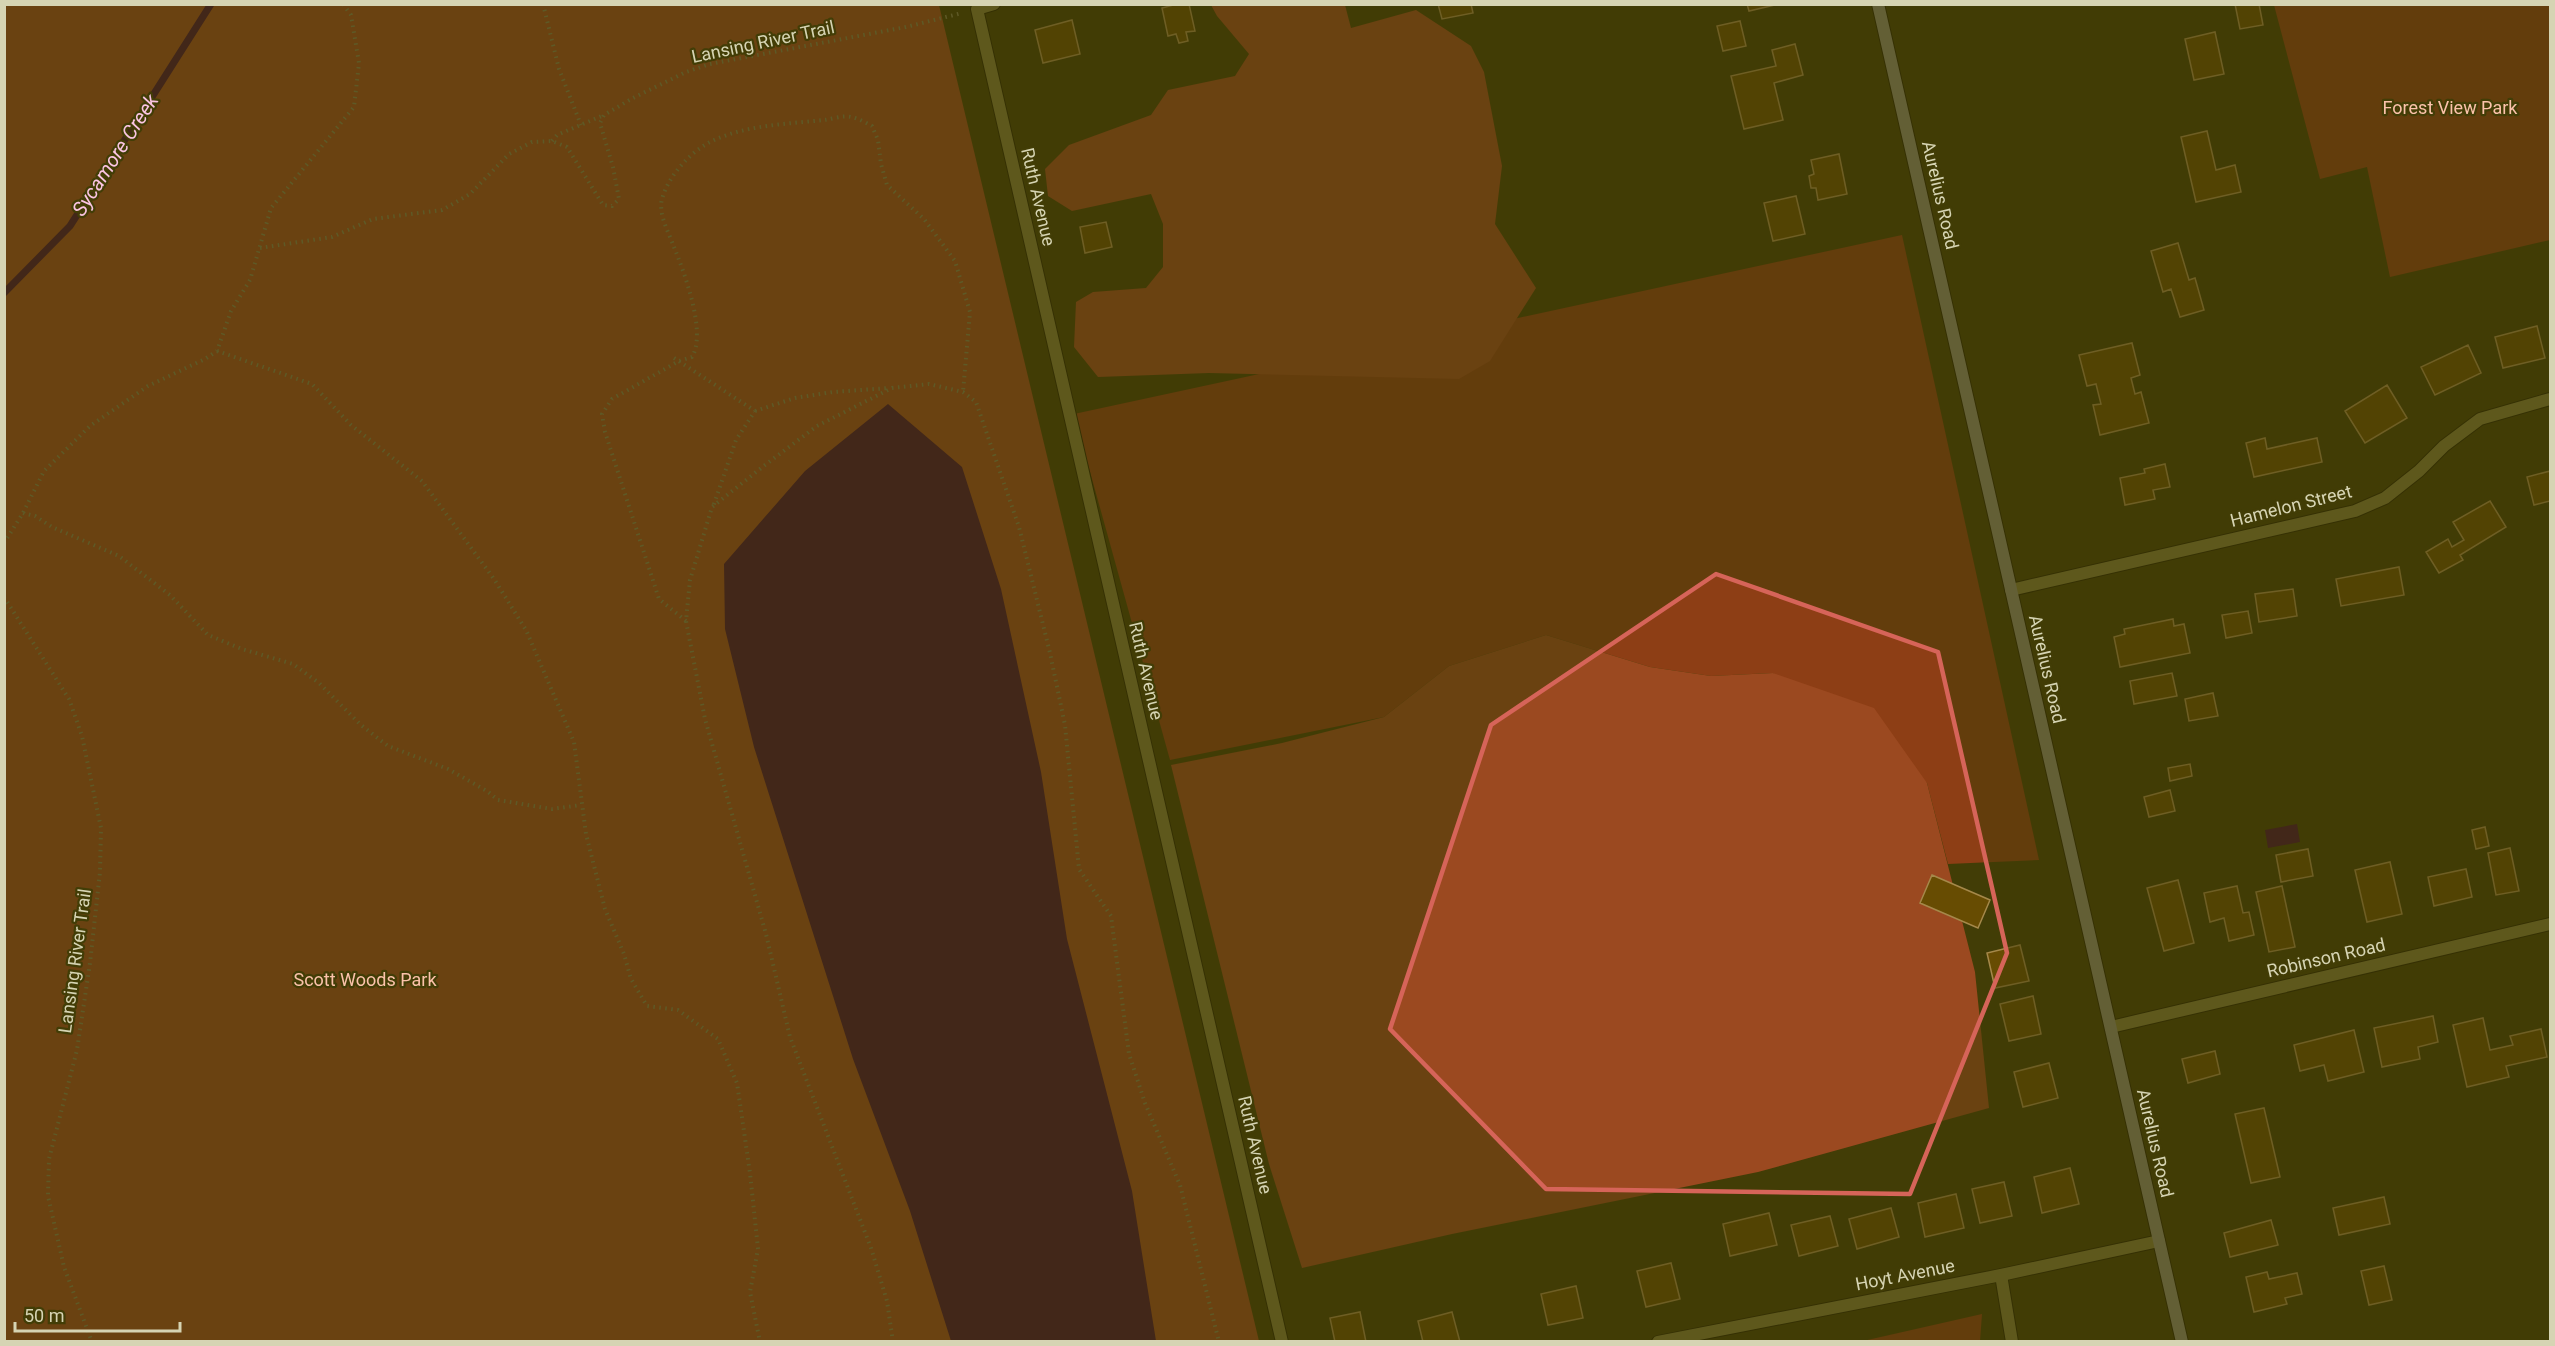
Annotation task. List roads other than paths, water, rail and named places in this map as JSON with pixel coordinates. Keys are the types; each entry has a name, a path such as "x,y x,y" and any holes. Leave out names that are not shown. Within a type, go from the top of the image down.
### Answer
{"street":[{"name":"Ruth Avenue","path":"994,4 977,9 1282,1341"},
{"name":"Aurelius Road","path":"1878,4 2182,1341"},
{"name":"Hamelon Street","path":"2011,590 2355,511 2385,498 2419,471 2444,446 2480,419 2550,399"},
{"name":"Robinson Road","path":"2110,1027 2550,924"},
{"name":"Hoyt Avenue","path":"1658,1341 2001,1275 2159,1241"},
{"path":"2001,1275 2012,1341"}],"waterway":[{"name":"Sycamore Creek","path":"4,293 70,226 211,4"}],"park label":[{"name":"Forest View Park","path":"2450,108"},
{"name":"Scott Woods Park","path":"365,980"}]}
